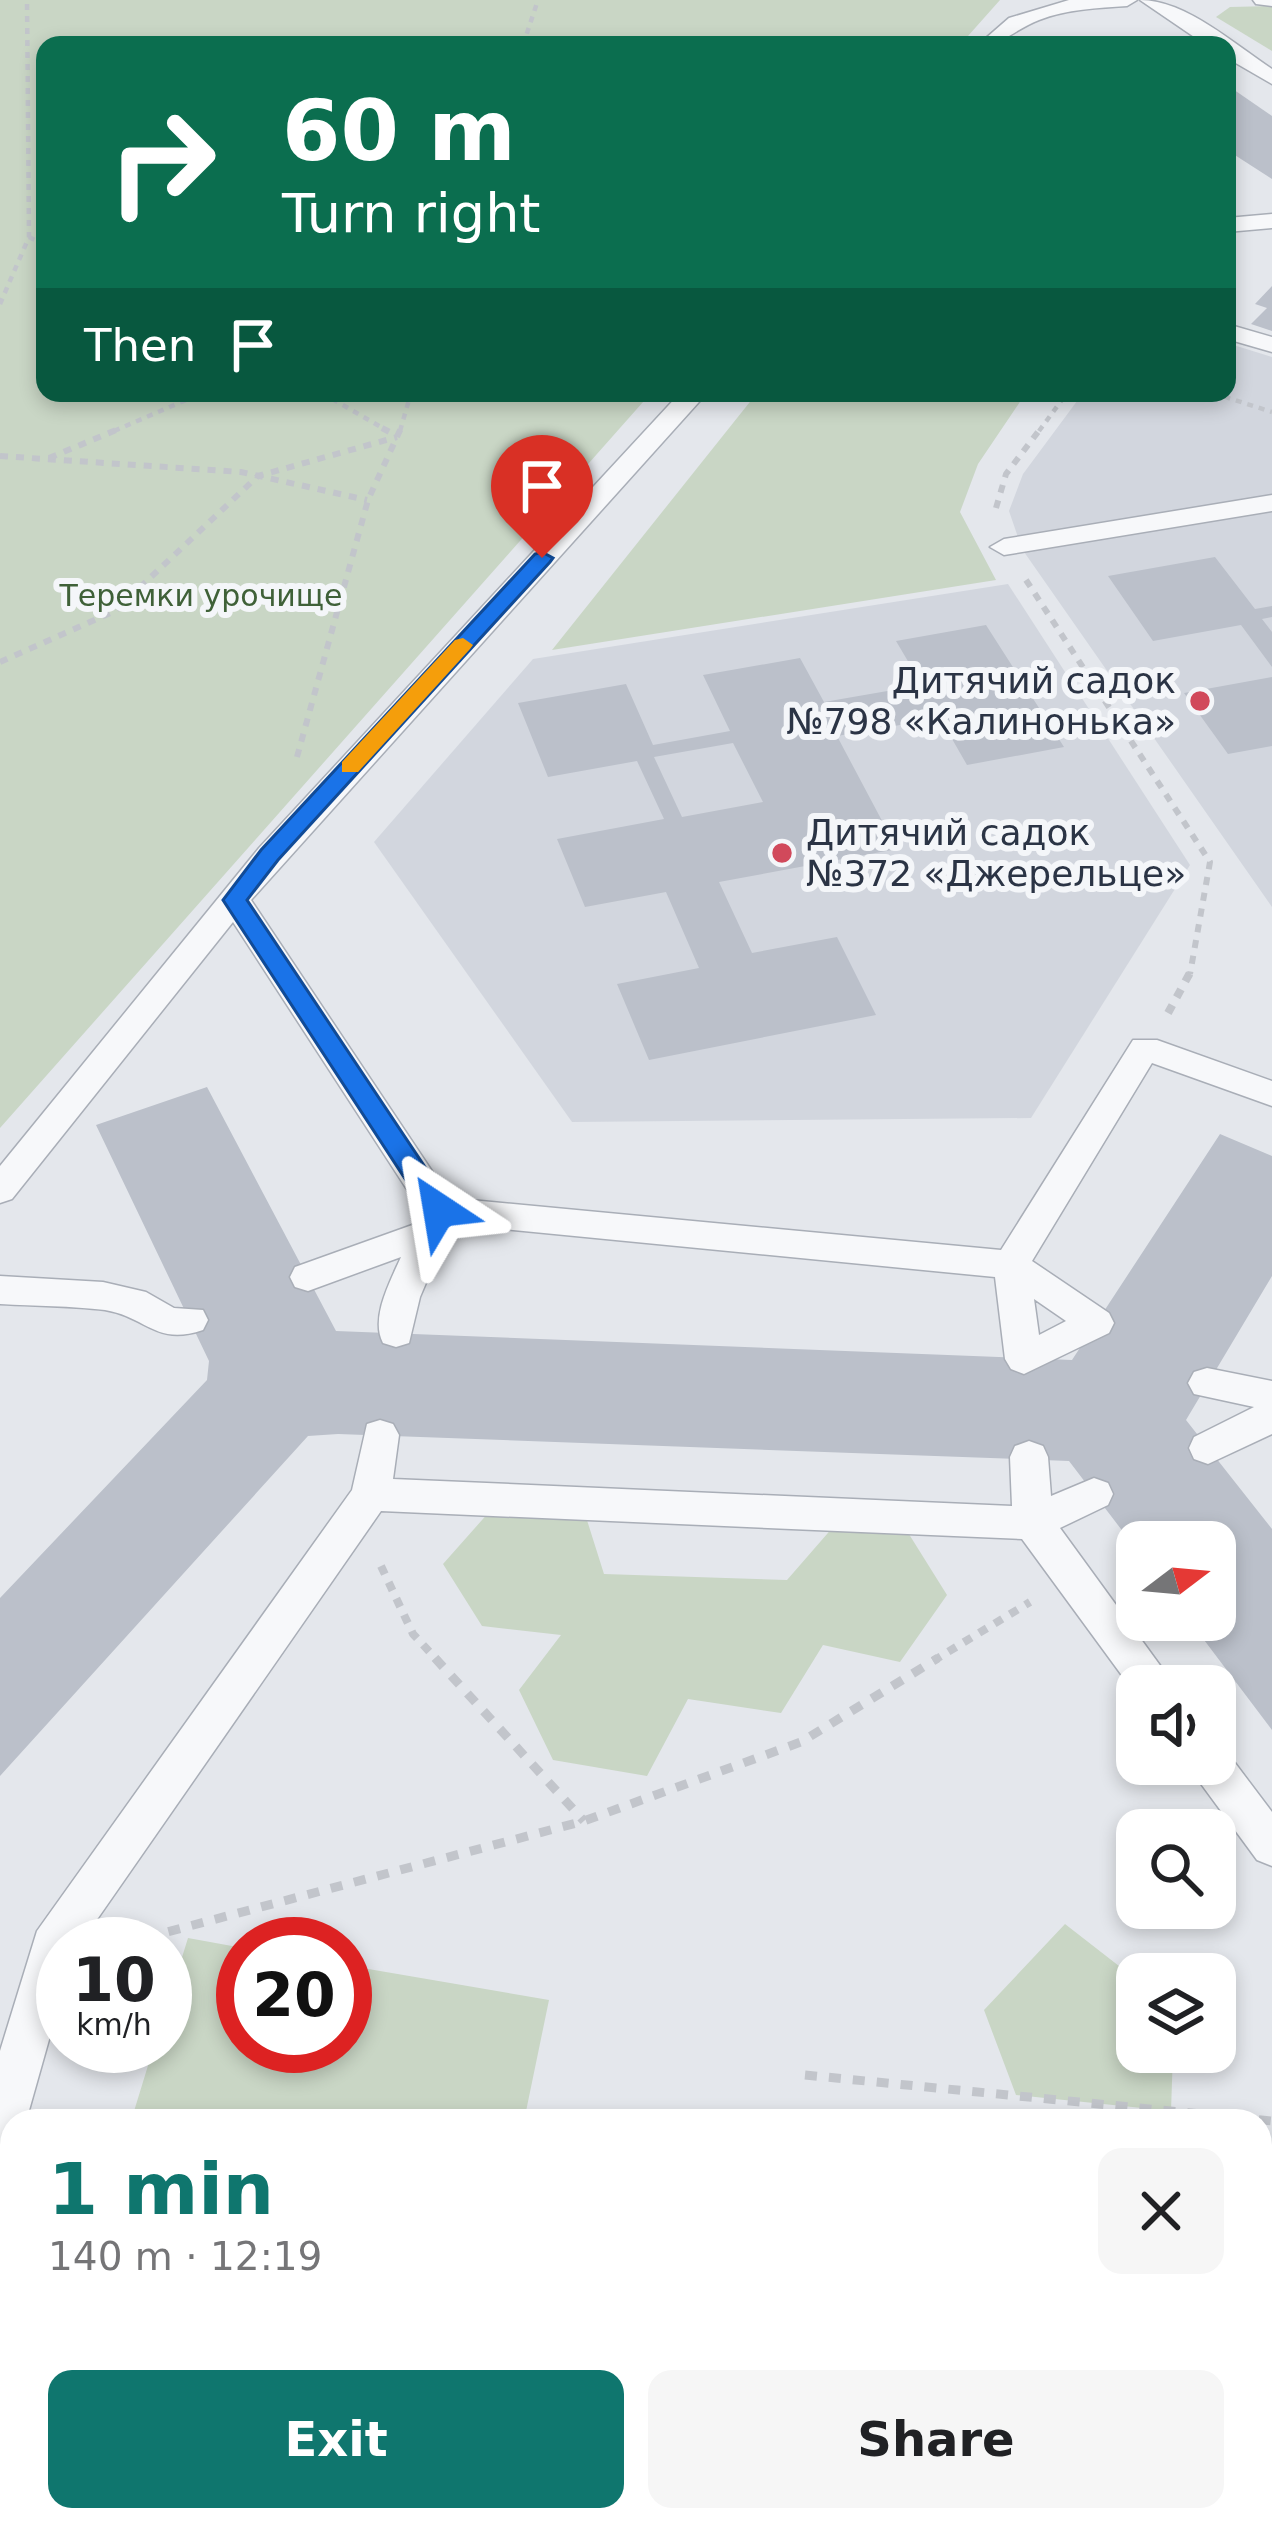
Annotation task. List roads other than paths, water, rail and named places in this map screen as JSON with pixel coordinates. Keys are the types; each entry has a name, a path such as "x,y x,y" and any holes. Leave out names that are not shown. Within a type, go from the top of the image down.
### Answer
{"lane":[{"path":"995,36 1002,28 1035,15 1127,0"},
{"path":"1150,0 1207,36"},
{"path":"1262,0 1272,0"},
{"path":"1236,55 1272,78"},
{"path":"1236,224 1272,221"},
{"path":"1236,334 1272,346"},
{"path":"0,1190 12,1157 301,820 686,402"},
{"path":"1004,547 1272,503"},
{"path":"235,900 434,1221"},
{"path":"308,1277 434,1221 1011,1265 1145,1048 1272,1094"},
{"path":"396,1333 401,1297 434,1221"},
{"path":"0,1290 103,1296 133,1302 170,1324 190,1320"},
{"path":"1207,1383 1272,1396"},
{"path":"1208,1448 1272,1416"},
{"path":"6,2109 53,1946 364,1505 380,1435"},
{"path":"1029,1457 1033,1523 1138,1665"},
{"path":"364,1505 1033,1523 1094,1495"},
{"path":"1227,1785 1272,1846"}],"place":[{"name":"Дитячий садок №798 «Калинонька»","path":"1200,701"},
{"name":"Дитячий садок №372 «Джерельце»","path":"782,853"}],"park label":[{"name":"Теремки урочище","path":"201,596"}]}
